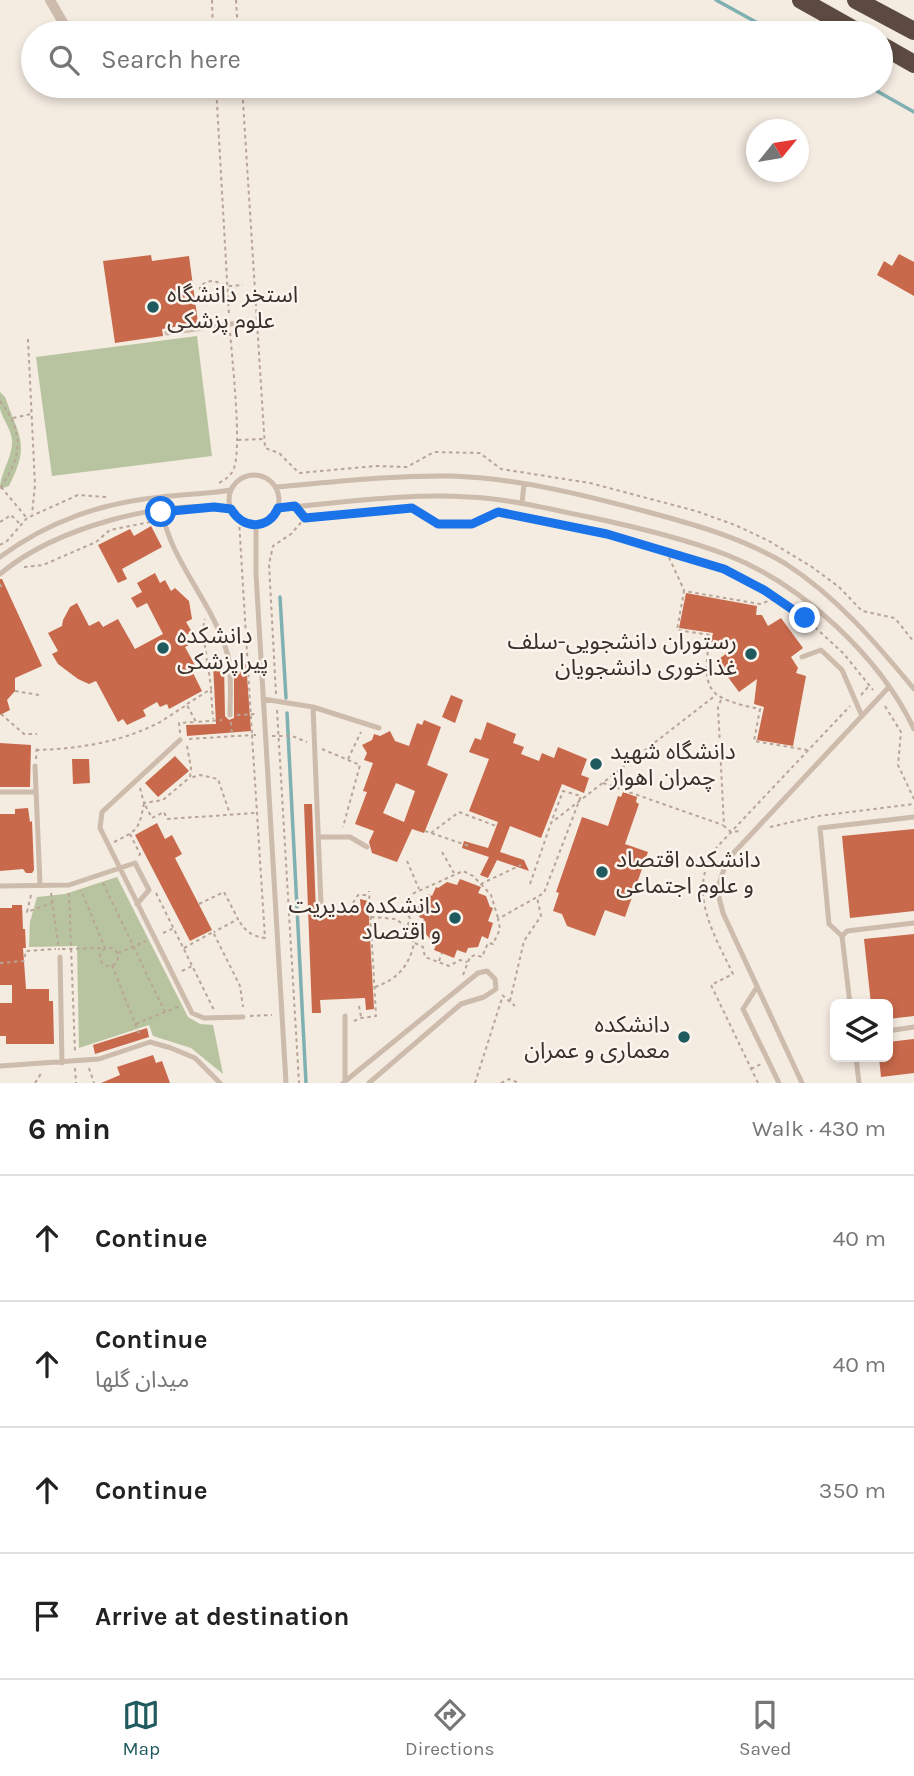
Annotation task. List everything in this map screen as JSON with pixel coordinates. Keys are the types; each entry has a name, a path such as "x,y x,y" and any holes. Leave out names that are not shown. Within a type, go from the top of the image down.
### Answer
{"highway":[{"path":"801,0 839,21"},
{"path":"856,0 914,31"},
{"path":"893,52 914,64"}],"street":[{"path":"51,0 62,21"}],"lane":[{"path":"167,332 245,322"},
{"path":"254,474 271,480 276,487 279,495 278,508 272,519 256,526 248,525 239,520 231,509 231,489 238,480 254,474"},
{"path":"276,487 363,479 451,476 524,484 598,499 734,537 786,564 835,600 914,690"},
{"path":"522,503 524,484"},
{"path":"0,556 78,513 160,497 231,489"},
{"path":"278,508 408,497 469,496 522,503 676,538 730,556 775,580 817,611 864,654 904,707 914,729"},
{"path":"160,497 161,512 170,541 209,611 228,657 231,717"},
{"path":"0,574 49,543 93,526 161,512 214,507 231,509"},
{"path":"256,526 256,574 286,1083"},
{"path":"802,657 821,650 842,670 862,716"},
{"path":"802,1083 723,913 718,890 727,860 889,687"},
{"path":"263,699 313,708 379,728"},
{"path":"313,708 321,904"},
{"path":"180,740 102,812 100,828 192,1013 204,1018 243,1017"},
{"path":"36,766 40,884"},
{"path":"0,792 36,792"},
{"path":"849,999 842,936 829,924 820,828 914,817"},
{"path":"319,837 350,837 367,847"},
{"path":"0,886 69,885 135,863 149,890 137,904"},
{"path":"842,936 847,931 914,923"},
{"path":"60,957 62,1063"},
{"path":"344,1082 478,973 486,971 495,979 496,989 484,997 461,1004 369,1083"},
{"path":"757,987 743,1009 779,1083"},
{"path":"344,1082 345,1016"},
{"path":"893,1030 914,1027"},
{"path":"0,1066 87,1061 150,1042 195,1058 220,1083"},
{"path":"857,1062 859,1083"}],"path":[{"path":"212,0 213,21"},
{"path":"236,0 238,21"},
{"path":"216,485 229,477 235,465 236,440 217,98"},
{"path":"243,98 265,449 279,453 299,473 376,466 407,467 434,452 480,453 501,470 590,483 696,511 769,541 839,587 862,611 895,618 914,642"},
{"path":"200,289 200,286 211,280 227,286 243,285"},
{"path":"200,289 200,292 214,293 227,286"},
{"path":"193,290 200,289"},
{"path":"28,339 35,485 32,516"},
{"path":"0,401 13,418 17,433 17,459 0,488 27,518"},
{"path":"13,418 32,414"},
{"path":"236,440 265,439"},
{"path":"0,545 27,518 78,495 105,498"},
{"path":"295,506 305,518"},
{"path":"299,1083 269,564 274,546 291,534 305,518 412,508 438,524 472,524 498,512 607,534 724,569 776,598 805,618 845,654 870,685 901,732 898,765 914,799"},
{"path":"0,522 11,515 20,525"},
{"path":"19,568 43,565 96,542 110,530 163,519"},
{"path":"198,904 224,892 244,930 254,937 265,938 239,520"},
{"path":"665,550 684,591 677,630 710,635 705,679 710,688 721,699 760,709 754,741 808,750"},
{"path":"0,584 2,588"},
{"path":"684,591 760,604 776,598"},
{"path":"209,611 202,626 209,661 213,720"},
{"path":"758,1083 711,985 733,974 710,926 702,896 702,877 713,853 870,685"},
{"path":"36,750 92,746 126,736 155,725 211,689"},
{"path":"15,691 39,695"},
{"path":"551,824 717,695"},
{"path":"187,705 196,722"},
{"path":"180,740 179,723 264,714"},
{"path":"1,715 24,734 37,734"},
{"path":"231,717 232,735"},
{"path":"347,760 366,724"},
{"path":"190,778 186,740 232,735 292,736 360,765 343,821 342,837"},
{"path":"36,766 37,746"},
{"path":"144,803 163,800 190,778 200,775 218,779 231,815"},
{"path":"136,781 152,818 164,813 167,819 257,813"},
{"path":"603,783 724,825"},
{"path":"498,919 544,893 581,796 563,791 530,884"},
{"path":"107,845 135,831 141,821 144,803"},
{"path":"431,833 459,812 496,826"},
{"path":"425,831 468,846"},
{"path":"130,834 140,854 135,863"},
{"path":"442,852 454,874"},
{"path":"407,861 420,890"},
{"path":"481,884 521,865"},
{"path":"407,928 410,918 406,913 412,894 463,871 473,876 491,895 500,929 493,944 488,943 485,946 482,957 470,957 461,977"},
{"path":"99,874 165,1012"},
{"path":"77,882 105,948"},
{"path":"32,884 27,912 52,902"},
{"path":"50,885 60,957"},
{"path":"69,885 76,1083"},
{"path":"149,890 157,893 213,1006 216,1018"},
{"path":"351,1029 354,1021 376,1016 369,891"},
{"path":"353,903 358,895 369,895"},
{"path":"510,1001 524,941 541,916 537,897"},
{"path":"370,917 396,919 407,928 414,943 423,947 425,957 449,966 460,960 467,962"},
{"path":"184,948 238,919"},
{"path":"213,932 240,986 243,1017 282,1014"},
{"path":"374,987 397,977 406,967 414,943"},
{"path":"0,963 24,961 26,951 105,948 115,950 118,954 118,960 112,965 101,962 100,957 105,948"},
{"path":"438,962 442,953"},
{"path":"112,965 144,1044"},
{"path":"173,976 193,965"},
{"path":"496,989 515,1006"},
{"path":"475,1083 503,995"},
{"path":"135,1024 187,1003"},
{"path":"359,1006 361,1018"},
{"path":"751,1069 768,1060"},
{"path":"87,1061 94,1083"},
{"path":"35,1083 48,1063"},
{"path":"501,1083 509,1079 519,1083"}],"green space":[{"path":"197,336 212,456 52,476 36,357"},
{"path":"0,392 5,397 15,423 21,450 9,486 0,489 11,453 12,440 0,409"},
{"path":"117,877 188,1017 200,1024 213,1025 223,1074 191,1048 153,1036 149,1025 79,1048 77,946 29,947 30,922 37,897 65,894"}],"building":[{"path":"899,254 914,262 914,296 877,275 884,261 892,266"},
{"name":"استخر دانشگاه علوم پزشکی","path":"151,255 152,261 189,256 198,323 162,329 163,336 115,343 103,261"},
{"path":"151,526 162,547 122,569 127,579 118,583 98,545 130,529 134,536"},
{"path":"155,573 160,583 165,580 171,591 175,588 189,601 192,619 186,622 192,632 186,635 191,644 185,647 197,669 192,671 202,691 169,709 167,704 160,707 157,702 143,710 146,716 127,725 123,719 118,722 96,681 89,684 58,664 52,654 58,651 48,633 62,626 70,607 77,603 89,626 99,621 103,627 118,619 135,649 163,634 147,603 137,608 131,598 142,592 137,583"},
{"path":"0,579 42,666 15,678 15,691 7,700 10,710 0,715"},
{"path":"686,593 757,606 756,615 762,615 768,626 781,618 803,648 791,657 798,668 796,673 806,676 793,746 757,740 764,707 754,704 757,679 739,692 716,661 737,646 711,642 713,633 679,628"},
{"path":"246,662 251,731 187,736 186,725 216,724 213,664 224,664 225,716 229,720 234,718 234,663"},
{"path":"451,695 463,700 455,723 442,717"},
{"path":"424,720 441,727 427,765 448,774 424,833 412,829 397,862 372,853 369,842 374,831 355,824 367,792 363,791 373,763 364,760 367,753 362,745 372,740 374,734 380,736 390,731 395,741 409,746 417,723 422,725","holes":["396,783 415,791 404,822 383,813"]},
{"path":"487,722 516,734 513,743 524,747 521,754 539,761 542,753 554,758 558,747 587,759 581,775 589,778 584,793 562,784 541,838 510,826 500,852 524,860 529,871 497,860 488,878 480,875 489,857 462,848 464,841 488,848 498,822 469,811 489,759 469,752 475,738 481,740"},
{"path":"0,743 31,745 30,787 0,787"},
{"path":"175,756 189,771 158,797 145,783"},
{"path":"72,759 89,759 90,783 73,784"},
{"name":"دانشکده اقتصاد و علوم اجتماعی","path":"623,792 637,797 636,802 639,804 625,844 648,852 625,917 605,910 595,936 567,926 562,914 553,911 559,893 556,892 582,817 608,826 618,796 621,797"},
{"path":"304,804 312,804 316,914 361,911 360,899 368,901 374,1009 366,1010 365,998 320,1000 321,1013 312,1013"},
{"path":"28,808 30,822 32,821 34,870 32,873 26,873 23,869 0,871 0,814 15,814 15,809"},
{"path":"157,823 165,839 172,835 182,854 175,858 212,930 190,941 135,835"},
{"path":"914,829 914,911 850,918 842,836"},
{"name":"دانشکده مدیریت و اقتصاد","path":"460,879 481,887 478,893 486,896 493,908 488,921 493,923 488,939 482,936 478,947 468,948 466,953 457,950 454,958 434,950 436,945 420,928 424,919 416,912 422,897 426,898 428,894 432,896 436,887 447,882 457,885"},
{"path":"12,905 22,905 26,989 49,989 49,1001 53,1001 54,1044 6,1044 6,1036 0,1036 0,1003 12,1003 12,985 0,985 0,908 12,908"},
{"path":"914,934 914,1016 893,1018 893,999 870,999 864,939"},
{"path":"147,1028 149,1037 95,1054 93,1045"},
{"path":"914,1039 914,1073 881,1077 880,1062 893,1062 893,1041"},
{"path":"153,1055 156,1063 162,1061 170,1083 101,1083 120,1075 117,1067"}],"waterway":[{"path":"716,0 754,21"},
{"path":"889,98 914,112"},
{"path":"280,597 286,698"},
{"path":"287,713 306,1083"}],"place":[{"name":"استخر دانشگاه علوم پزشکی","path":"153,307"},
{"name":"دانشکده پیراپزشکی","path":"163,648"},
{"name":"رستوران دانشجویی-سلف غذاخوری دانشجویان","path":"751,654"},
{"name":"دانشگاه شهید چمران اهواز","path":"596,764"},
{"name":"دانشکده اقتصاد و علوم اجتماعی","path":"602,872"},
{"name":"دانشکده مدیریت و اقتصاد","path":"455,918"},
{"name":"دانشکده معماری و عمران","path":"684,1037"}],"route":[{"path":"161,512 214,507 231,509 241,522 256,526 272,519 278,508 295,506 305,518 412,508 438,524 472,524 498,512 607,534 724,569 764,590 805,618"}]}
